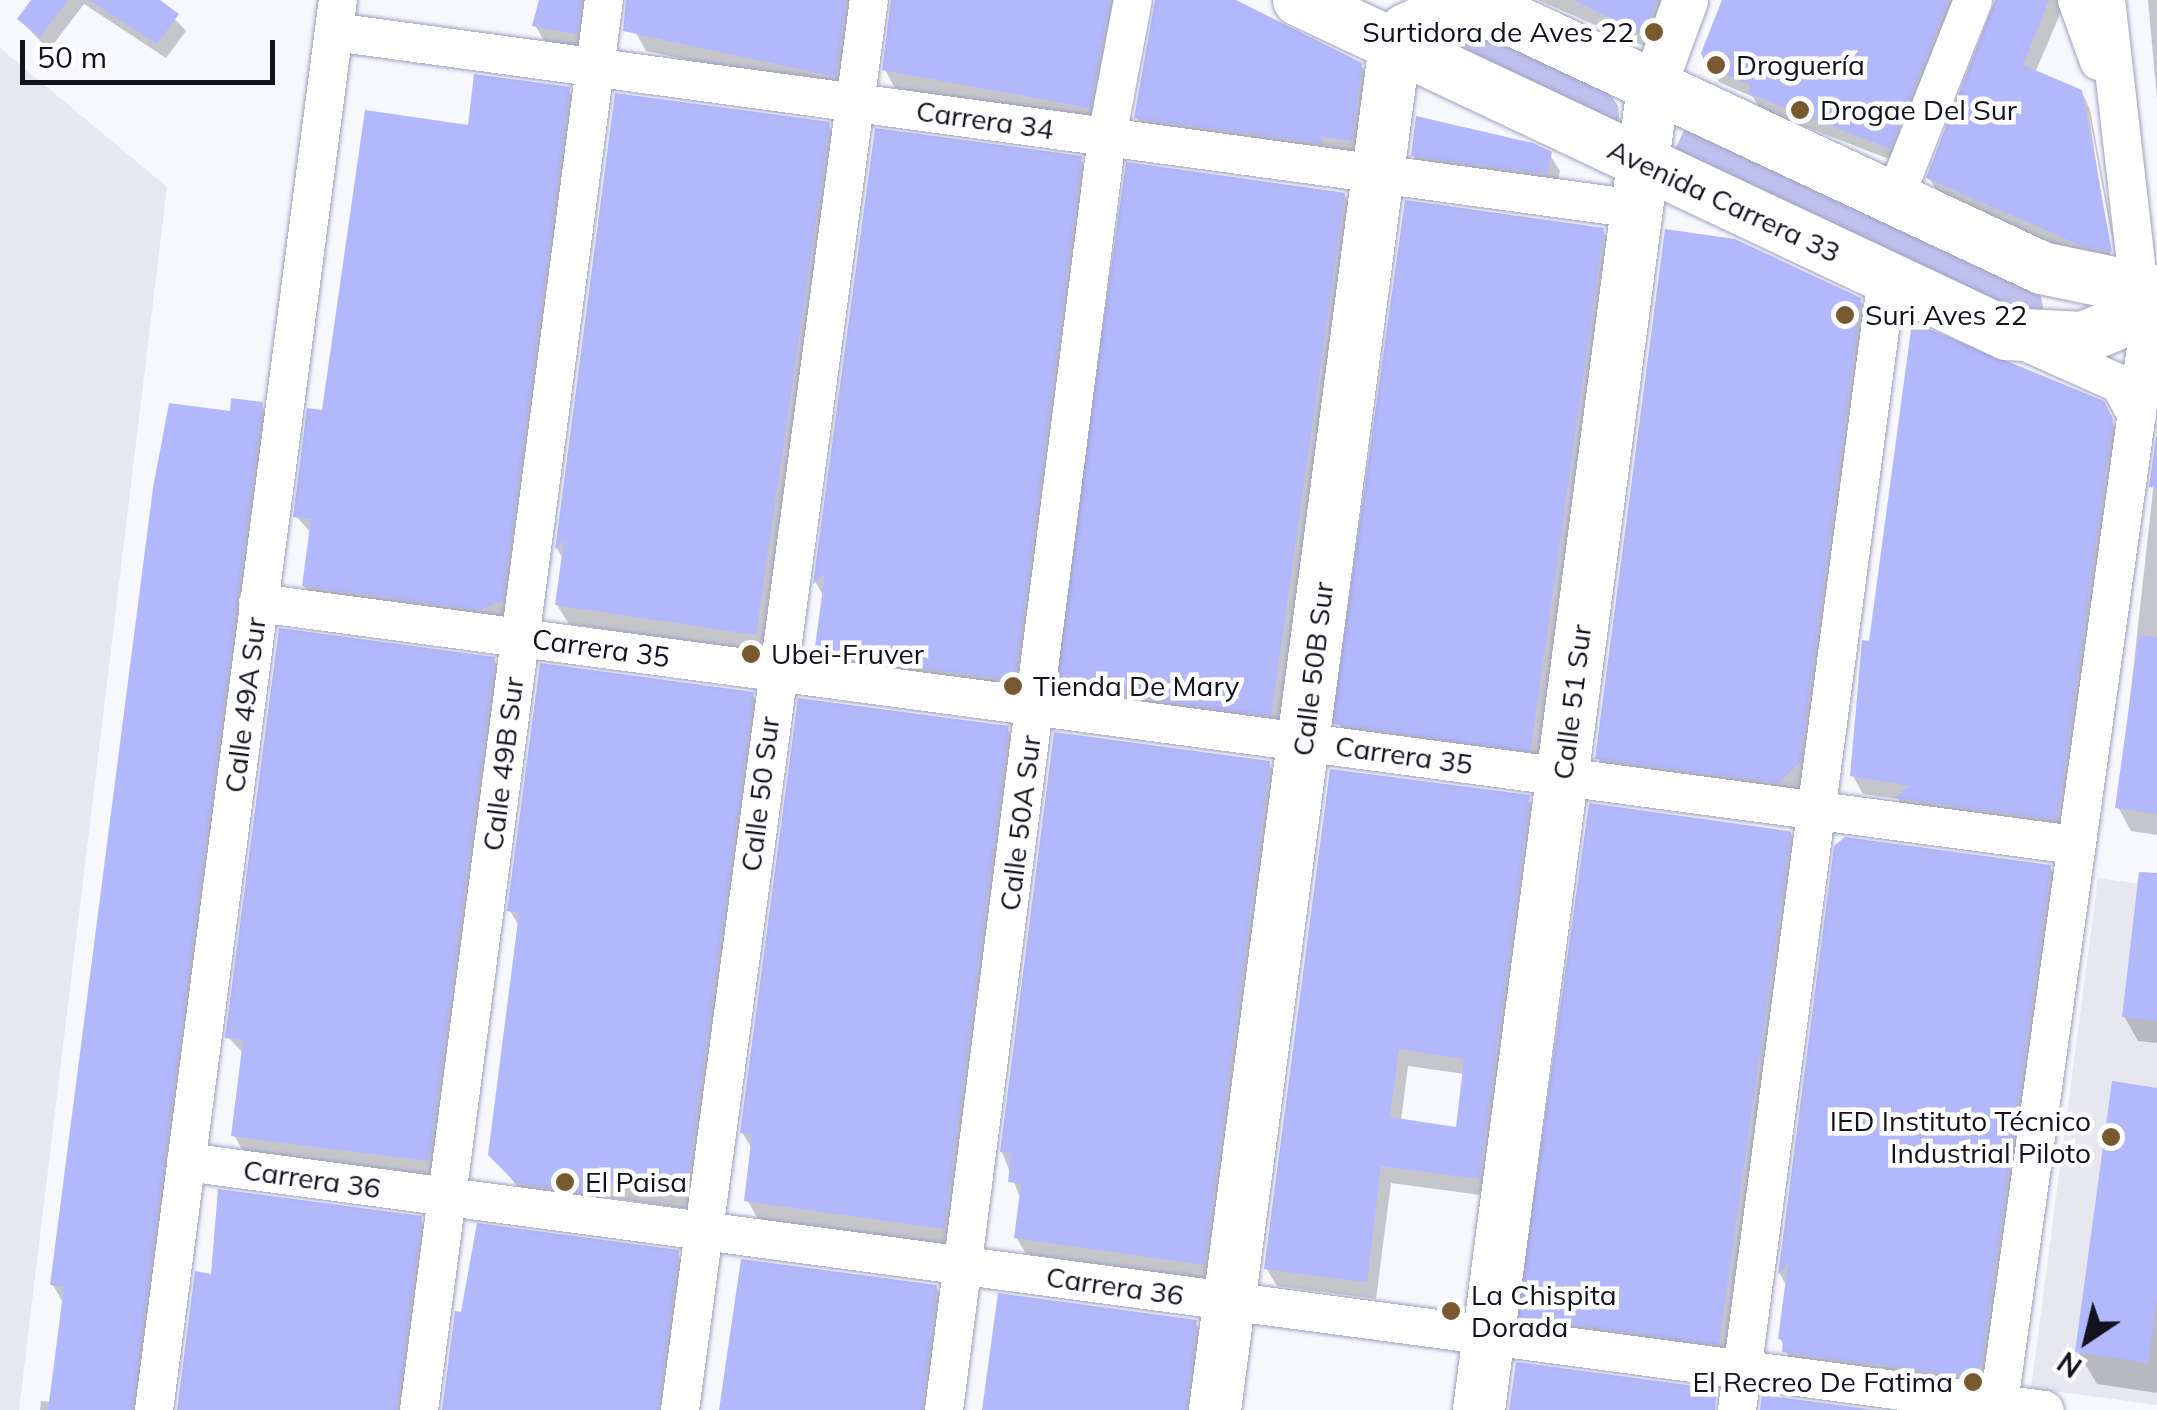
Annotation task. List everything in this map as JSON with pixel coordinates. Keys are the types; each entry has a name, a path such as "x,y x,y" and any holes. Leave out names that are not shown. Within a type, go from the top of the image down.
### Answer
{"main road":[{"name":"Avenida Carrera 33","path":"1298,0 1394,46 1640,186 1886,278 2008,334 2082,338 2151,301"},
{"path":"1394,46 1406,30 1437,15 1486,7 2042,268 2151,301"},
{"name":"Calle 50B Sur","path":"1215,1410 1394,46"},
{"name":"Calle 51 Sur","path":"1479,1410 1653,87"}],"street":[{"name":"Calle 49B Sur","path":"419,1410 604,0"},
{"name":"Calle 50 Sur","path":"680,1410 851,102 870,0"},
{"name":"Calle 50A Sur","path":"944,1410 1107,137 1133,0"},
{"name":"Calle 51 Sur","path":"1653,87 1685,0"},
{"path":"1894,199 1973,0"},
{"path":"2077,0 2116,95"},
{"path":"1998,1407 2151,301 2116,95 2106,0"},
{"name":"Carrera 34","path":"336,16 594,68 1378,174 1640,186"},
{"name":"Calle 49A Sur","path":"154,1410 336,16"},
{"path":"1738,1410 1886,278"},
{"path":"2008,334 2120,384 2137,416"},
{"name":"Carrera 35","path":"258,603 2073,845"},
{"name":"Carrera 36","path":"186,1162 1998,1407 2045,1410"}],"shaded area":[{"path":"1470,27 1604,85 1618,106 1620,127 1429,41"},
{"path":"0,48 167,187 19,1410 0,1410"},
{"path":"1686,126 2041,296 2044,313 2037,320 1672,156"},
{"name":"IED Instituto Técnico Industrial Piloto","path":"2098,878 2157,886 2157,1405 2031,1388"}],"building":[{"path":"31,0 68,0 40,37 17,19"},
{"path":"89,0 160,0 179,14 157,44"},
{"path":"539,0 581,0 577,34 532,26"},
{"path":"626,0 846,0 836,77 623,31"},
{"path":"891,0 1110,0 1090,108 882,70"},
{"path":"1155,0 1236,0 1362,63 1352,141 1320,136 1324,144 1134,118"},
{"path":"1574,0 1657,0 1644,35"},
{"path":"1722,0 1949,0 1890,149 1748,93 1751,85 1706,66 1701,53"},
{"path":"1995,0 2049,0 2023,65 2082,90 2112,252 2080,245 1926,178"},
{"path":"474,74 570,87 503,600 480,610 302,586 311,519 293,517 307,408 322,410 365,110 468,125"},
{"path":"615,93 830,122 756,635 555,605 564,540 555,550"},
{"path":"1416,116 1533,143 1552,152 1547,174 1411,156"},
{"path":"875,128 1082,156 1015,681 814,654 825,573 813,584"},
{"path":"1126,162 1345,193 1271,717 1052,686"},
{"path":"1405,200 1604,228 1530,752 1331,724"},
{"path":"1665,229 1735,239 1861,298 1800,762 1779,783 1595,759"},
{"path":"1912,322 2104,401 2113,419 2057,820 1894,798 1910,786 1850,776 1862,640 1869,641"},
{"path":"231,398 263,402 132,1410 48,1410 64,1287 50,1285 153,488 169,403 230,411"},
{"path":"2157,437 2157,488 2149,487"},
{"path":"279,628 495,657 429,1161 231,1136 243,1040 225,1038"},
{"path":"2139,635 2157,637 2157,814 2115,808"},
{"path":"540,663 754,692 686,1193 595,1180 592,1194 516,1183 488,1155 519,913 507,911"},
{"path":"798,698 1009,726 944,1229 744,1201 752,1134 740,1133"},
{"path":"1054,732 1270,761 1204,1265 1014,1238 1021,1184 1008,1182 1011,1153 1000,1152"},
{"path":"1330,769 1530,795 1479,1179 1381,1166 1367,1282 1264,1269","holes":["1399,1049 1464,1059 1456,1127 1390,1117"]},
{"path":"1589,803 1791,831 1719,1345 1517,1317"},
{"path":"1845,837 2051,865 1981,1366 1971,1377 1782,1352 1783,1340 1778,1339 1788,1263 1778,1275 1834,846"},
{"path":"2139,872 2157,873 2157,1021 2122,1017"},
{"path":"2112,1081 2157,1088 2157,1298 2148,1363 2075,1352"},
{"path":"218,1189 422,1216 397,1410 177,1410 195,1271 211,1274"},
{"path":"477,1223 679,1250 658,1410 442,1410 455,1311 461,1312"},
{"path":"741,1259 937,1285 922,1410 719,1410"},
{"path":"998,1293 1197,1320 1186,1410 982,1410"},
{"path":"1516,1362 1717,1389 1715,1410 1509,1410"},
{"path":"1762,1395 1875,1410 1760,1410"}],"place":[{"name":"Surtidora de Aves 22","path":"1654,32"},
{"name":"Droguería","path":"1716,65"},
{"name":"Drogae Del Sur","path":"1800,110"},
{"name":"Suri Aves 22","path":"1845,315"},
{"name":"Ubei-Fruver","path":"751,654"},
{"name":"Tienda De Mary","path":"1013,686"},
{"name":"IED Instituto Técnico Industrial Piloto","path":"2111,1137"},
{"name":"El Paisa","path":"565,1182"},
{"name":"La Chispita Dorada","path":"1451,1311"},
{"name":"El Recreo De Fatima","path":"1973,1382"}]}
